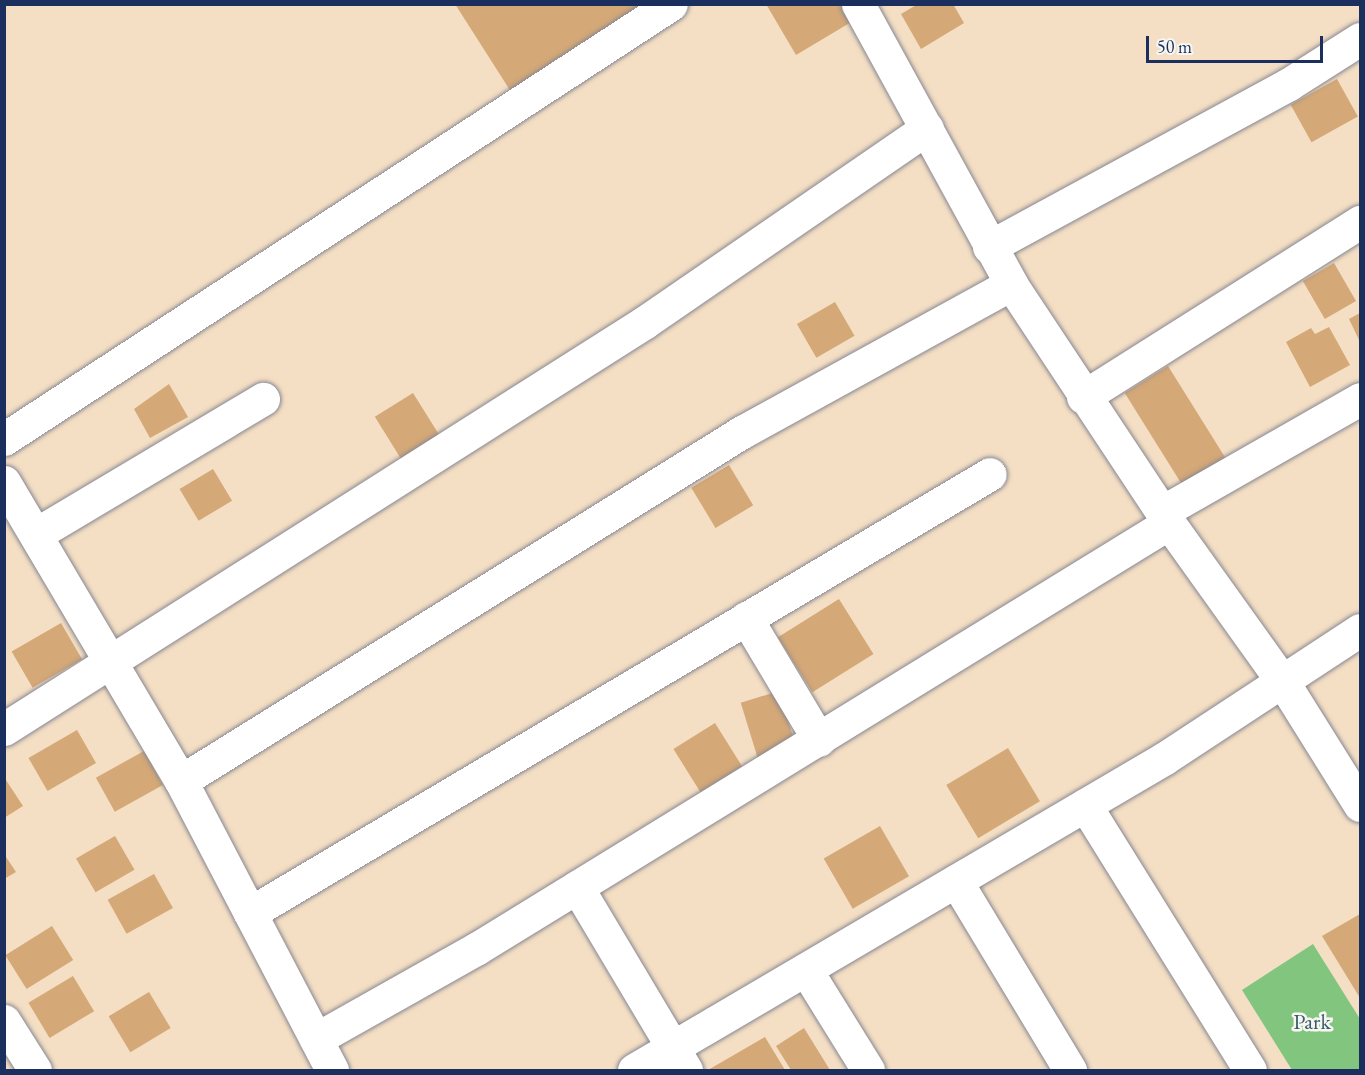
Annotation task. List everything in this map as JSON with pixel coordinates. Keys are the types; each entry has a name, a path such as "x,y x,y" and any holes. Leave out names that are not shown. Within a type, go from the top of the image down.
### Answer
{"street":[{"path":"4,439 671,4"},
{"path":"870,9 927,128 989,247 1011,284 1083,397 1283,682 1360,806"},
{"path":"989,247 1289,84 1360,39"},
{"path":"4,729 645,322 927,128"},
{"path":"1083,397 1360,222"},
{"path":"181,781 742,432 1011,284"},
{"path":"38,533 262,399"},
{"path":"316,1039 577,887 819,740 1166,518 1360,399"},
{"path":"250,913 990,474"},
{"path":"4,482 38,533 181,781 332,1071"},
{"path":"746,618 819,740"},
{"path":"634,1071 679,1059 806,970 1085,805 1283,682 1360,630"},
{"path":"1085,805 1250,1071"},
{"path":"956,881 1070,1071"},
{"path":"577,887 679,1059"},
{"path":"806,970 868,1071"},
{"path":"4,1021 35,1071"}],"green space":[{"name":"Park","path":"1313,944 1360,1019 1360,1070 1292,1070 1242,990"}],"building":[{"path":"455,4 641,4 515,98"},
{"path":"766,4 843,4 853,21 796,55"},
{"path":"918,4 953,4 964,23 921,49 901,14"},
{"path":"1337,79 1358,117 1311,142 1291,105"},
{"path":"1334,263 1356,301 1325,319 1303,281"},
{"path":"835,302 854,336 816,358 797,324"},
{"path":"1360,313 1360,342 1349,319"},
{"path":"1329,327 1350,365 1310,387 1286,342 1311,328 1315,334"},
{"path":"1168,366 1226,459 1183,486 1125,393"},
{"path":"169,384 188,417 150,438 134,409"},
{"path":"413,393 439,435 401,458 375,417"},
{"path":"729,465 753,505 715,528 691,488"},
{"path":"213,469 232,501 199,521 180,489"},
{"path":"839,599 873,654 812,692 778,637"},
{"path":"61,623 82,659 33,688 12,652"},
{"path":"779,691 796,747 758,759 741,703"},
{"path":"715,723 742,766 700,792 673,749"},
{"path":"77,730 96,763 48,791 29,758"},
{"path":"1008,748 1040,801 978,838 946,785"},
{"path":"144,751 163,785 115,812 96,778"},
{"path":"4,777 23,806 4,818"},
{"path":"880,826 909,876 853,909 824,859"},
{"path":"115,836 134,870 96,892 76,858"},
{"path":"4,854 16,872 4,879"},
{"path":"154,874 173,908 127,934 108,900"},
{"path":"1360,914 1360,998 1322,936"},
{"path":"52,926 73,960 27,989 5,955"},
{"path":"73,976 94,1011 50,1038 28,1003"},
{"path":"149,992 171,1028 130,1052 109,1016"},
{"path":"804,1028 830,1070 791,1070 776,1046"},
{"path":"765,1037 785,1070 708,1070"}]}
